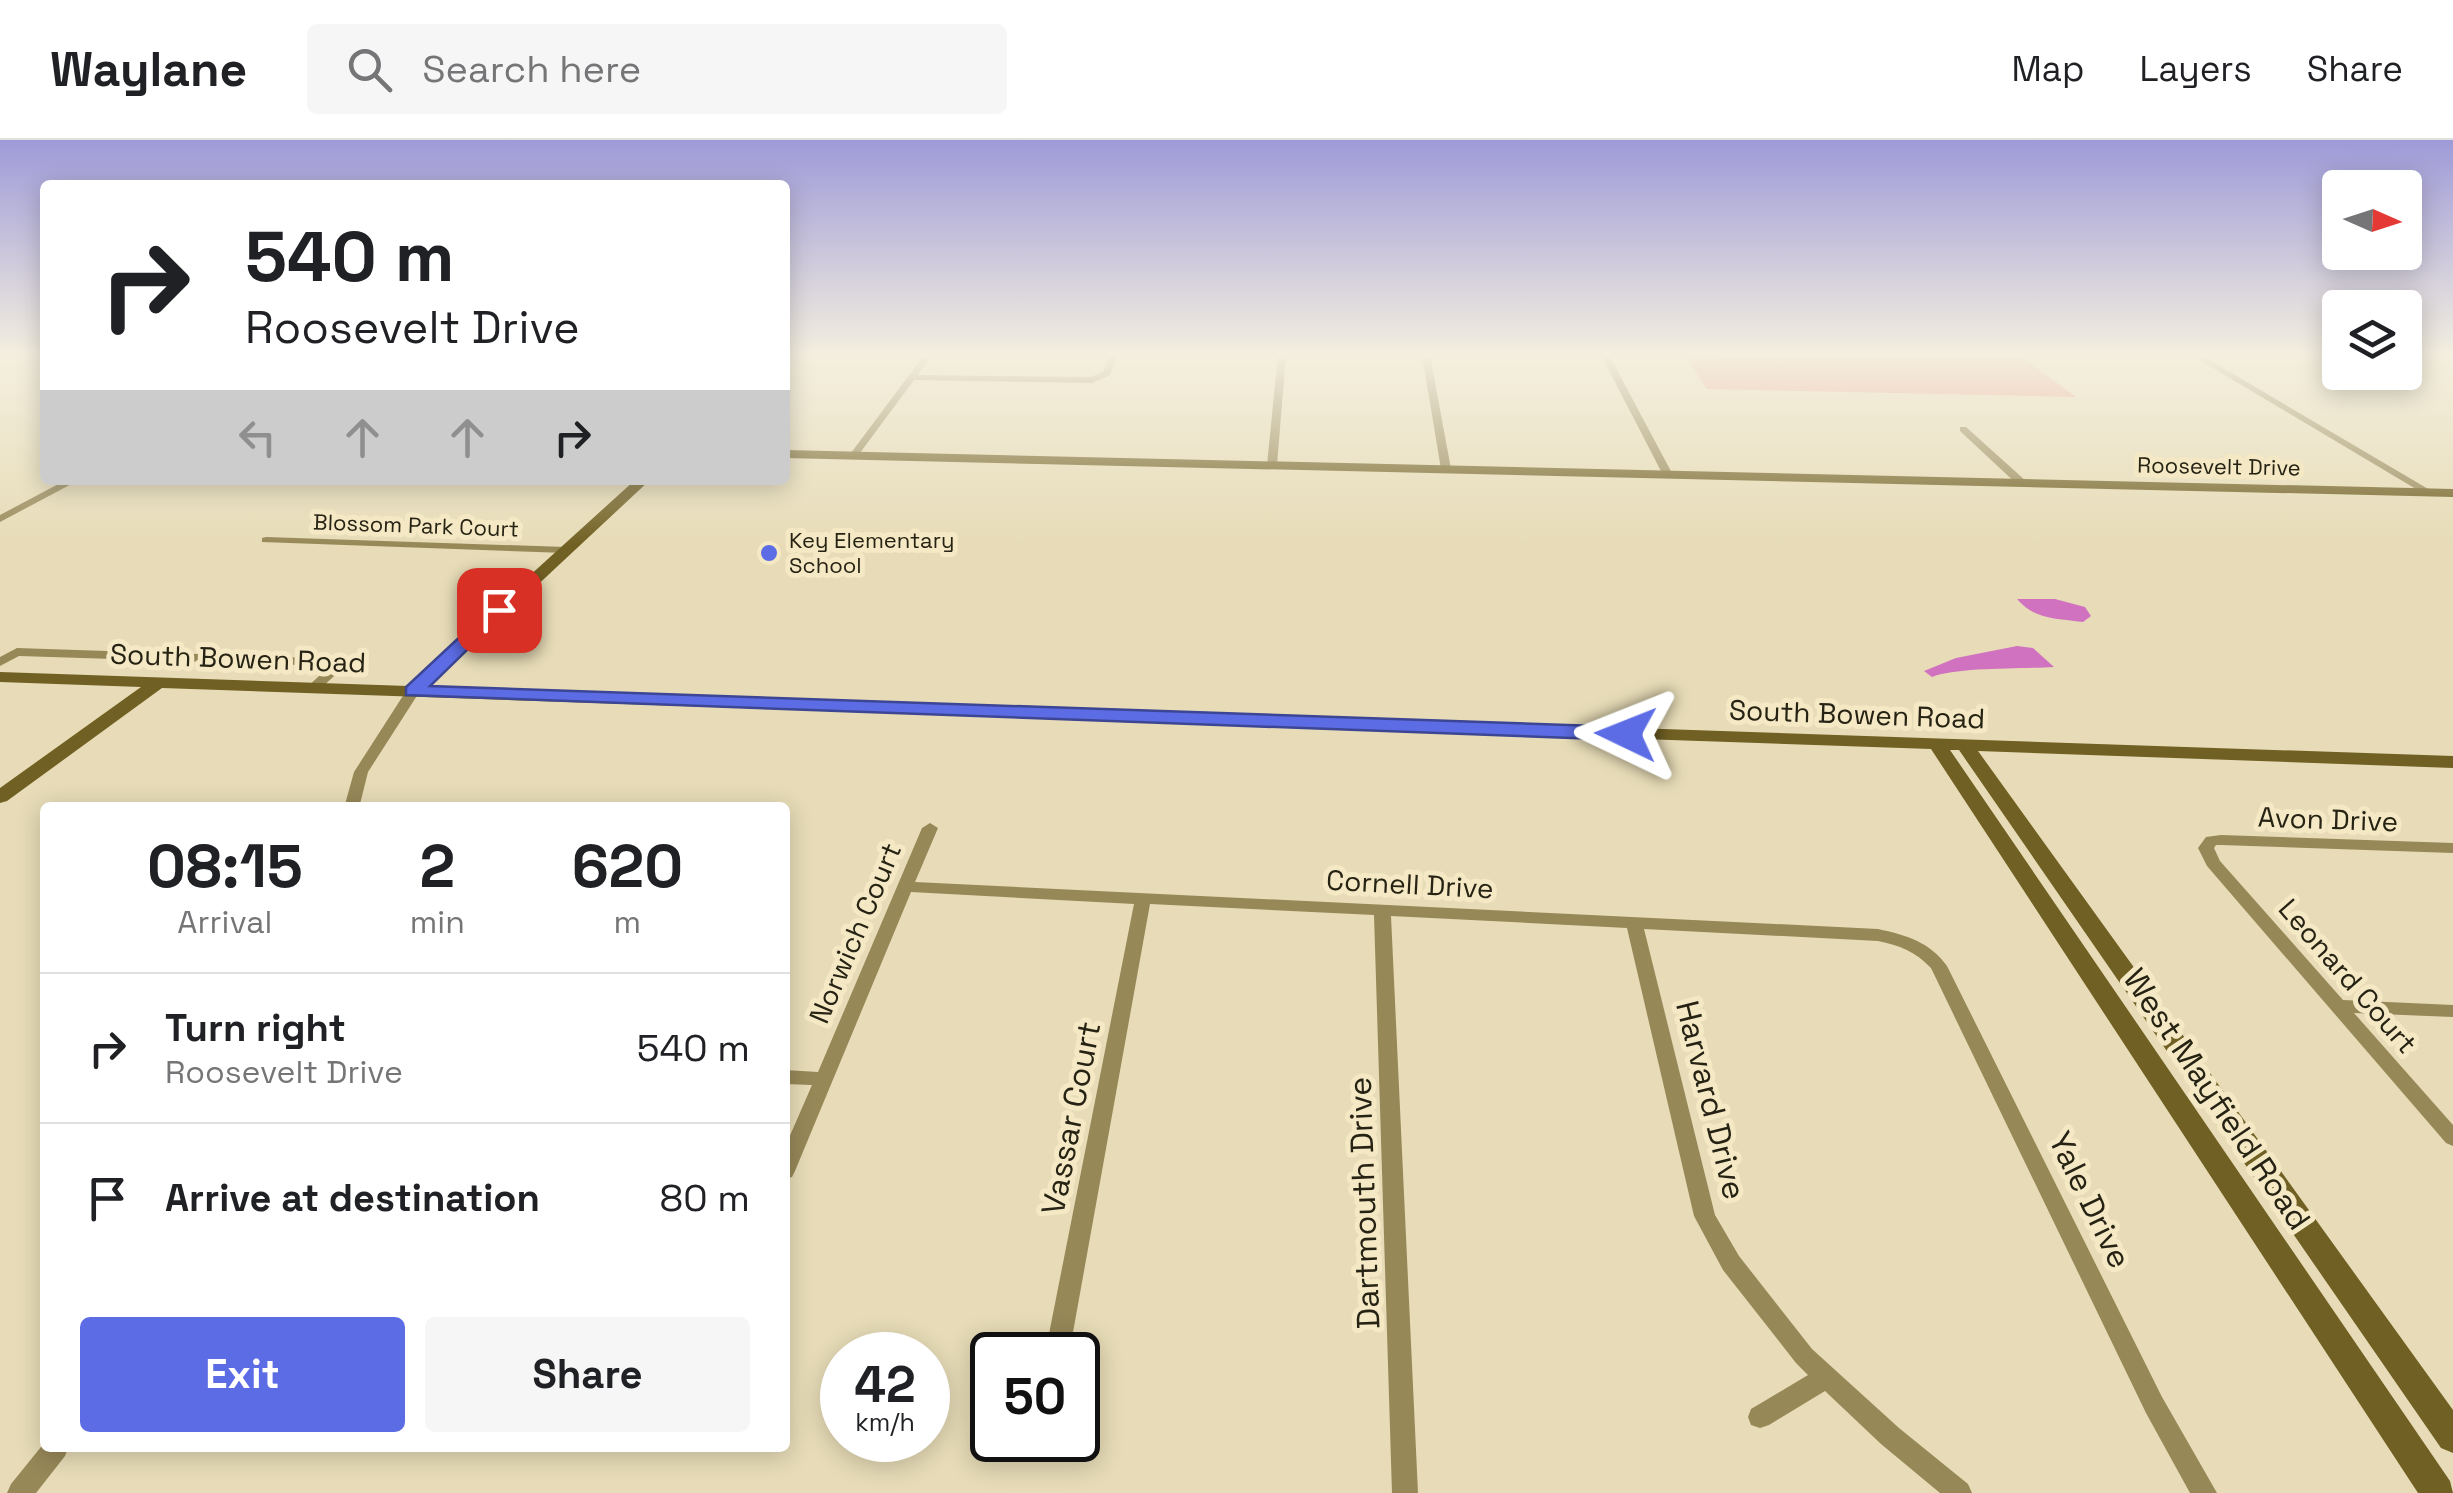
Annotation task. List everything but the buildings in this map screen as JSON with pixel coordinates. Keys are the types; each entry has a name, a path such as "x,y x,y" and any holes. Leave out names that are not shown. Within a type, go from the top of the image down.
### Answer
{"main road":[{"name":"Roosevelt Drive","path":"790,454 2453,493"},
{"path":"413,691 638,485"},
{"name":"South Bowen Road","path":"0,677 2453,762"},
{"path":"0,797 159,682"},
{"name":"West Mayfield Road","path":"1937,745 2438,1493"},
{"path":"1965,746 2453,1436"}],"street":[{"path":"854,455 881,418"},
{"path":"1272,466 1276,418"},
{"path":"1437,418 1446,469"},
{"path":"1638,418 1668,475"},
{"path":"2301,418 2430,494"},
{"path":"1964,430 2023,484"},
{"path":"0,519 65,485"},
{"name":"Blossom Park Court","path":"266,540 566,550"},
{"path":"0,662 16,652 342,663 313,688"},
{"path":"353,802 361,772 413,691"},
{"name":"Norwich Court","path":"790,1159 930,828"},
{"name":"Avon Drive","path":"2206,848 2211,840 2221,840 2453,848"},
{"name":"Leonard Court","path":"2206,848 2213,863 2453,1138"},
{"name":"Cornell Drive","path":"904,887 1878,935 1911,944"},
{"name":"Vassar Court","path":"1061,1332 1142,898"},
{"name":"Dartmouth Drive","path":"1382,910 1405,1493"},
{"name":"Harvard Drive","path":"1634,923 1705,1216 1731,1264 1767,1313 1827,1377 1959,1493"},
{"name":"Yale Drive","path":"1911,944 1929,953 1938,966 2154,1405 2204,1493"},
{"path":"2337,1006 2453,1011"},
{"path":"790,1077 824,1078"},
{"path":"1760,1417 1827,1377"},
{"path":"20,1493 53,1452"}],"shaded area":[{"path":"2017,599 2055,599 2085,607 2091,616 2083,622 2047,617 2031,611"},
{"path":"2017,646 2033,648 2054,667 1973,670 1932,677 1924,671 1956,658"}],"place":[{"name":"Key Elementary School","path":"769,553"}],"route":[{"path":"499,610 413,691 1626,734"}]}
